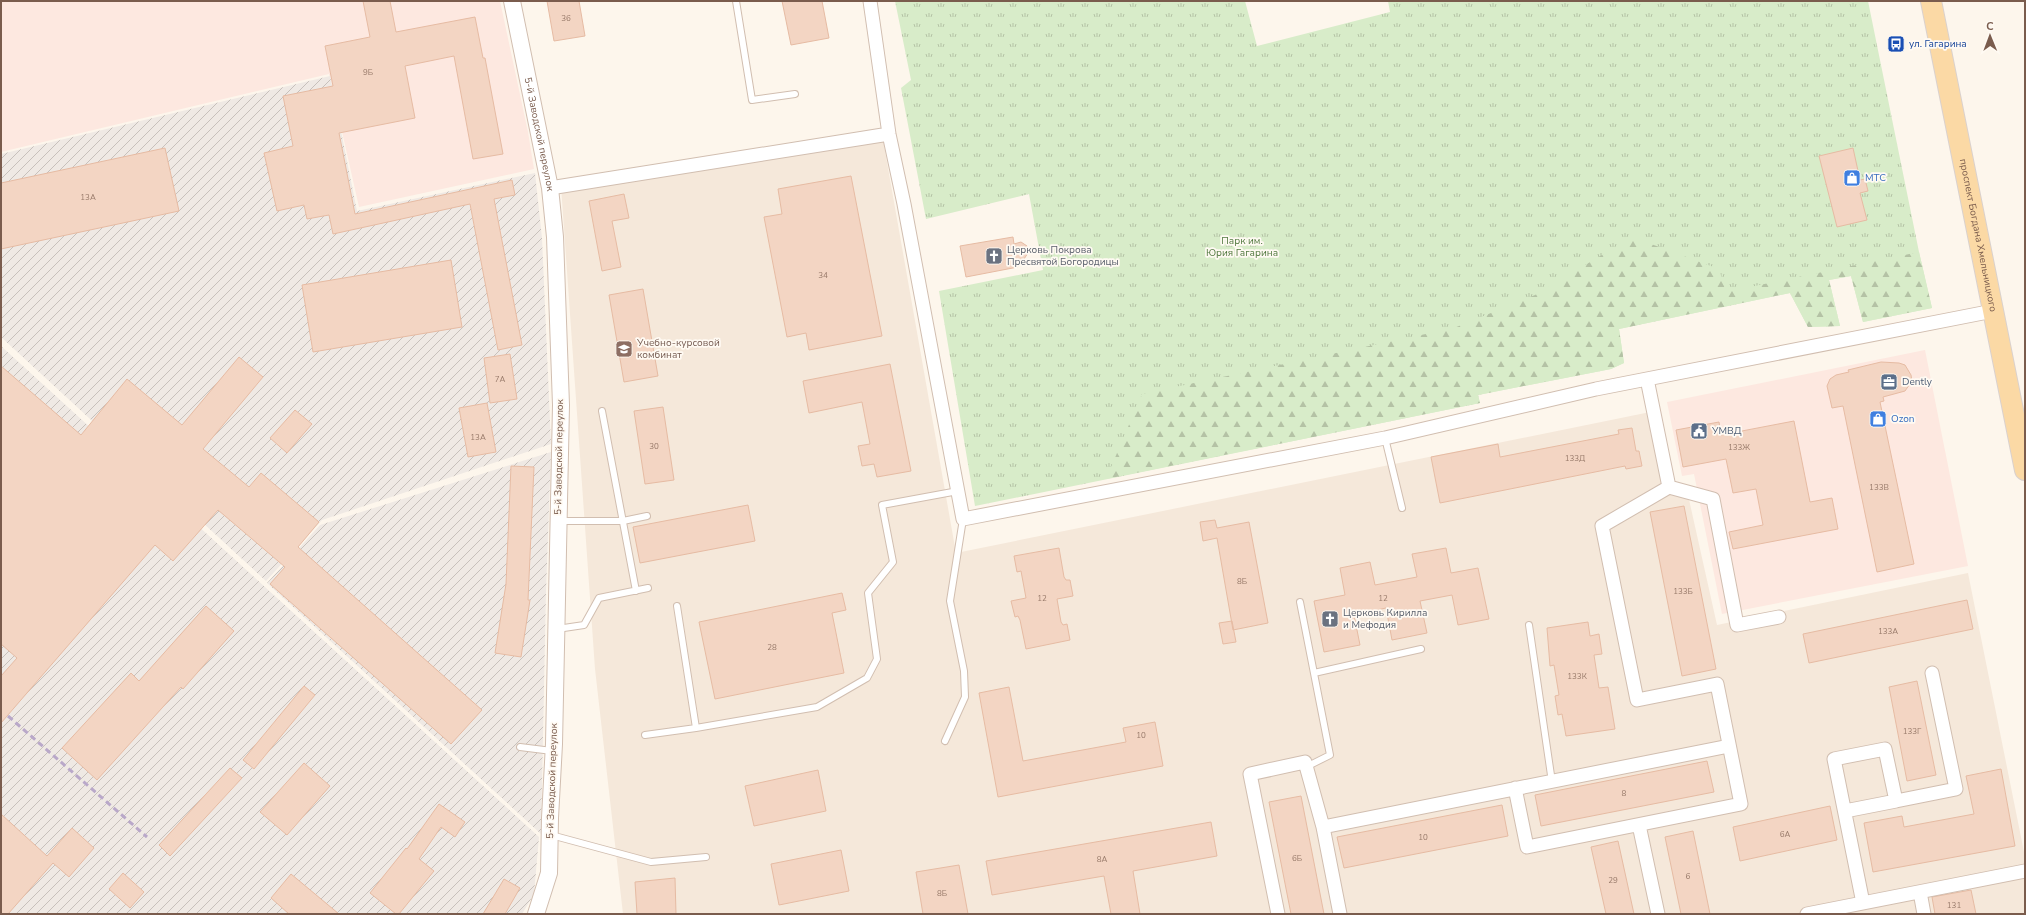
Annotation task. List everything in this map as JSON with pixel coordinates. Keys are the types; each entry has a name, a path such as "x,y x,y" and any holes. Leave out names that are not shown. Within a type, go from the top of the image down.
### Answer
{"main road":[{"name":"проспект Богдана Хмельницкого","path":"1931,1 2025,470"}],"street":[{"name":"5-й Заводской переулок","path":"512,1 550,188 554,237 561,405 550,873 536,914"},
{"path":"870,1 889,134 906,211 963,519 1385,438 1647,379 1993,311"},
{"path":"550,188 889,134"},
{"path":"1647,379 1669,487"},
{"path":"1515,788 1527,847 1741,804 1717,684 1637,700 1602,526 1669,487 1712,499 1737,626 1779,618"},
{"path":"1845,811 1956,789 1932,673"},
{"path":"1323,827 1729,746"},
{"path":"1863,903 1834,759 1886,749 1896,801"},
{"path":"1278,914 1250,774 1305,762 1323,827 1340,914"},
{"path":"1639,825 1658,914"},
{"path":"1807,914 2025,871"},
{"path":"1920,892 1924,914"}],"lane":[{"path":"736,1 752,100 795,94"},
{"path":"602,411 636,591"},
{"path":"1385,438 1402,508"},
{"path":"645,735 696,728 816,707 868,678 877,659 868,593 893,562 882,505 958,491"},
{"path":"558,521 623,521 647,516"},
{"path":"946,741 965,697 964,671 950,601 963,519"},
{"path":"556,629 584,624 599,598 648,588"},
{"path":"1300,602 1330,755 1306,767"},
{"path":"677,606 696,728"},
{"path":"1529,625 1552,782"},
{"path":"1314,673 1421,649"},
{"path":"520,747 554,751"},
{"path":"550,835 651,862 706,857"}],"shaded area":[{"path":"1,1 500,1 528,132 534,169 359,207 329,74 1,152"},
{"path":"330,76 357,211 535,173 542,238 551,444 322,520 266,581 1,337 1,154"},
{"path":"882,134 956,553 1660,410 1675,488 1686,486 1717,625 1968,573 2025,857 2025,914 623,914 595,669 561,186"},
{"path":"1,346 539,837 534,894 522,914 1,914"},
{"path":"1925,350 1968,566 1722,614 1694,474 1682,476 1667,402"},
{"path":"551,452 546,591 541,834 267,583 320,525"}],"green space":[{"name":"Парк им. Юрия Гагарина","path":"895,1 1245,1 1257,46 1390,12 1388,1 1868,1 1919,252 1932,308 1863,322 1851,276 1829,280 1840,326 1808,327 1790,293 1619,329 1624,363 1611,369 1478,395 1480,403 975,506 939,291 1043,270 1029,194 926,219 901,88 911,80"},
{"path":"1632,237 1719,269 1726,292 1919,252 1932,308 1863,322 1851,276 1829,280 1840,326 1808,327 1790,293 1619,329 1624,363 1611,369 1478,395 1480,403 1106,479 1142,394 1454,328 1535,295"}],"building":[{"path":"363,1 390,1 396,32 475,17 483,58 485,58 503,154 473,159 454,56 405,66 415,118 339,133 355,214 512,180 515,195 494,199 522,345 498,350 470,204 333,234 329,215 307,219 304,205 277,211 264,153 293,146 283,96 333,86 325,46 370,37"},
{"path":"547,1 579,1 585,36 554,41"},
{"path":"782,1 822,1 829,38 791,45"},
{"path":"165,148 179,211 1,249 1,183"},
{"path":"1853,148 1860,180 1865,179 1868,191 1860,193 1867,220 1837,227 1819,156"},
{"path":"851,176 882,336 809,350 806,333 787,337 764,217 782,214 778,189"},
{"path":"624,194 629,218 612,221 621,267 602,271 589,201"},
{"name":"Церковь Покрова Пресвятой Богородицы","path":"1013,237 1014,244 1021,242 1027,246 1028,253 1024,259 1017,261 1018,267 966,277 960,246"},
{"path":"451,260 462,327 313,352 302,285"},
{"path":"643,289 658,376 624,382 609,295"},
{"path":"510,354 517,399 490,403 484,358"},
{"path":"239,357 263,377 203,449 249,487 261,473 319,522 298,547 482,710 451,744 270,584 285,567 218,510 173,561 155,545 1,723 1,676 17,658 1,644 1,366 81,435 127,379 182,425"},
{"path":"1881,362 1899,363 1905,365 1911,375 1912,381 1905,391 1883,397 1884,401 1880,402 1914,564 1877,572 1843,406 1832,408 1827,386 1830,379 1836,375 1849,372 1848,370"},
{"path":"890,364 911,471 877,477 874,464 862,466 858,446 870,444 862,402 809,413 803,381"},
{"path":"487,403 496,452 468,457 459,408"},
{"path":"663,407 674,480 645,484 634,411"},
{"path":"295,410 312,424 287,453 270,438"},
{"path":"1794,421 1810,502 1832,498 1838,529 1733,549 1729,532 1763,525 1756,489 1733,493 1726,459 1683,467 1676,430 1719,422 1721,435"},
{"path":"1632,428 1636,451 1639,451 1642,466 1626,469 1625,466 1440,503 1431,457 1498,444 1500,457 1619,434 1618,430"},
{"path":"511,466 534,467 528,600 530,600 521,657 495,653 506,584"},
{"path":"748,505 755,541 640,563 633,527"},
{"path":"1684,506 1716,669 1682,676 1650,512"},
{"path":"1215,520 1217,528 1249,522 1268,623 1233,630 1217,538 1203,541 1200,522"},
{"path":"1059,548 1064,577 1066,580 1070,580 1073,596 1057,599 1061,622 1063,625 1067,624 1070,640 1026,649 1020,620 1018,616 1015,617 1011,601 1026,598 1021,571 1017,572 1014,556"},
{"path":"1446,548 1451,573 1478,568 1489,619 1458,625 1452,595 1420,601 1427,633 1392,640 1386,608 1354,615 1360,645 1324,652 1314,601 1345,595 1340,568 1370,562 1375,585 1417,577 1412,554"},
{"path":"842,593 846,610 832,613 844,673 715,699 699,622"},
{"path":"1967,600 1973,629 1809,663 1803,634"},
{"path":"206,606 234,631 183,689 181,687 97,780 62,748 131,673 139,681"},
{"path":"1232,621 1236,642 1223,644 1219,623"},
{"path":"1588,622 1590,636 1599,634 1602,654 1594,655 1599,688 1608,687 1615,729 1566,736 1562,714 1558,715 1555,696 1559,695 1554,665 1550,666 1547,628"},
{"path":"1917,681 1936,775 1907,781 1889,687"},
{"path":"304,686 315,695 254,769 243,760"},
{"path":"1009,687 1023,761 1126,742 1123,728 1155,722 1163,766 998,797 979,693"},
{"path":"1707,761 1714,792 1541,826 1535,795"},
{"path":"304,763 330,786 287,835 260,812"},
{"path":"230,768 242,778 170,856 159,845"},
{"path":"2001,769 2015,846 1873,872 1864,823 1902,816 1904,827 1974,814 1966,776"},
{"path":"818,770 826,811 754,826 745,786"},
{"path":"1301,796 1324,914 1291,914 1269,802"},
{"path":"439,804 465,822 455,837 441,827 419,859 434,871 399,914 396,914 370,893 406,848 407,849"},
{"path":"1502,805 1508,836 1344,868 1337,837"},
{"path":"1830,806 1837,840 1740,861 1733,827"},
{"path":"1,814 47,856 72,828 94,848 69,877 53,863 8,914 1,914"},
{"path":"1211,822 1217,856 1133,871 1140,914 1111,914 1104,876 992,895 986,861"},
{"path":"1693,831 1710,914 1681,914 1665,837"},
{"path":"1618,841 1634,914 1606,914 1591,847"},
{"path":"841,850 849,891 779,905 771,864"},
{"path":"959,865 968,914 923,914 916,872"},
{"path":"123,873 144,892 130,908 109,889"},
{"path":"291,874 339,914 289,914 271,898"},
{"path":"675,878 676,914 637,914 635,882"},
{"path":"504,879 520,888 505,914 483,914"},
{"path":"1971,890 1976,914 1935,914 1932,897"}],"railway":[{"path":"8,716 147,837"}],"place":[{"name":"ул. Гагарина","path":"1896,44"},
{"name":"МТС","path":"1852,178"},
{"name":"Церковь Покрова Пресвятой Богородицы","path":"994,256"},
{"name":"Учебно-курсовой комбинат","path":"624,349"},
{"name":"Dently","path":"1889,382"},
{"name":"Ozon","path":"1878,419"},
{"name":"УМВД","path":"1699,431"},
{"name":"Церковь Кирилла и Мефодия","path":"1330,619"}]}
